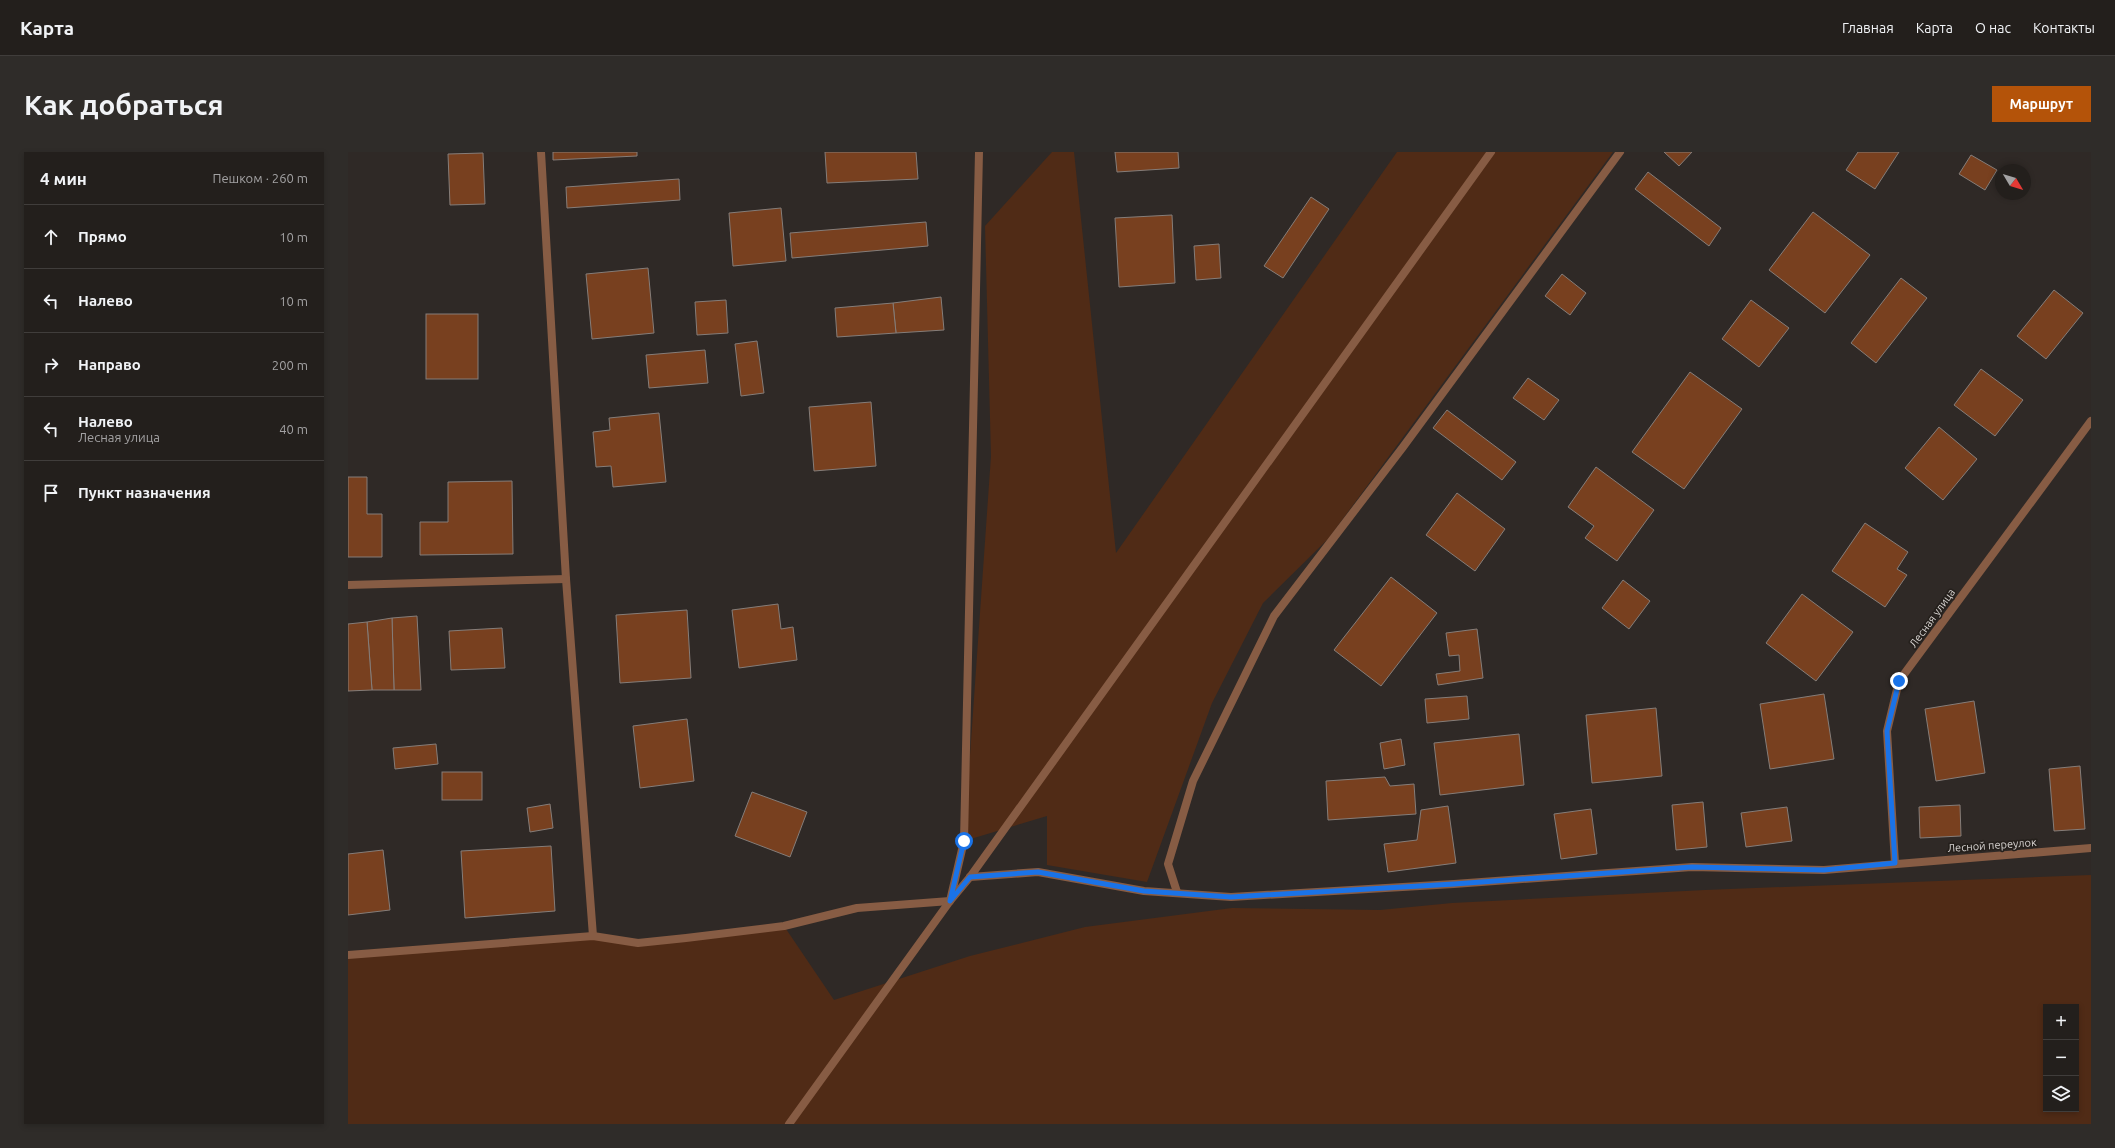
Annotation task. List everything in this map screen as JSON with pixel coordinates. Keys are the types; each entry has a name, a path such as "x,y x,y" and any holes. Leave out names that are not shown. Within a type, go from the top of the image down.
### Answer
{"street":[{"path":"541,152 566,579 592,936"},
{"path":"950,901 964,841 980,152"},
{"path":"789,1124 950,901 970,877 1491,152"},
{"path":"1177,892 1168,864 1194,781 1274,616 1403,447 1620,152"},
{"name":"Лесная улица","path":"1895,863 1887,731 1899,681 2091,421"},
{"path":"348,585 566,579"},
{"name":"Лесной переулок","path":"970,877 1038,872 1144,891 1177,892 1231,897 1454,884 1692,867 1824,870 2091,848"},
{"path":"348,955 592,936 638,942 686,938 784,926 858,908 950,901"}],"shaded area":[{"path":"1052,152 1074,152 1116,553 1397,152 1613,152 1328,539 1263,603 1212,703 1147,882 1047,865 1047,816 964,841 991,456 985,226"},
{"path":"2091,875 2091,1124 348,1124 348,955 593,936 638,943 784,926 834,1000 970,956 1085,927 1232,908 1380,910 1452,903 1705,890"}],"building":[{"path":"553,152 637,152 637,156 553,160"},
{"path":"825,152 916,152 918,179 827,183"},
{"path":"1115,152 1178,152 1179,168 1117,172"},
{"path":"1664,152 1692,152 1679,166"},
{"path":"1858,152 1899,152 1875,189 1846,170"},
{"path":"483,153 485,204 450,205 448,154"},
{"path":"1971,155 1995,169 1995,173 1985,190 1959,174"},
{"path":"1648,172 1721,228 1709,246 1635,189"},
{"path":"679,179 680,200 567,208 566,187"},
{"path":"1311,197 1329,209 1283,278 1264,266"},
{"path":"781,208 786,261 733,266 729,213"},
{"path":"1813,212 1870,255 1825,313 1769,270"},
{"path":"1172,215 1175,283 1119,287 1115,218"},
{"path":"926,222 928,246 792,258 790,233"},
{"path":"1219,244 1221,278 1196,280 1194,246"},
{"path":"648,268 654,333 592,339 586,274"},
{"path":"1562,274 1586,293 1570,315 1545,296"},
{"path":"1901,278 1927,298 1876,363 1851,343"},
{"path":"2054,290 2083,313 2046,359 2017,336"},
{"path":"941,297 944,330 896,333 893,303"},
{"path":"726,300 728,333 697,335 695,302"},
{"path":"1751,300 1789,328 1759,367 1722,339"},
{"path":"893,303 896,333 837,337 835,308"},
{"path":"426,314 478,314 478,379 426,379"},
{"path":"757,341 764,393 741,396 735,344"},
{"path":"705,350 708,383 649,388 646,355"},
{"path":"1981,369 2023,400 1995,436 1954,405"},
{"path":"1690,372 1742,409 1684,489 1632,452"},
{"path":"1528,378 1559,400 1544,420 1513,398"},
{"path":"871,402 876,466 814,471 809,407"},
{"path":"1447,410 1516,462 1502,480 1433,428"},
{"path":"659,413 666,482 613,487 611,466 596,467 593,432 610,430 609,418"},
{"path":"1939,427 1977,459 1943,500 1905,468"},
{"path":"1596,467 1654,510 1617,561 1585,538 1594,526 1568,507"},
{"path":"348,477 367,477 367,514 382,514 382,557 348,557"},
{"path":"512,481 513,554 420,555 420,522 448,522 448,482"},
{"path":"1457,493 1505,529 1475,571 1426,535"},
{"path":"1865,523 1908,552 1897,569 1907,575 1885,607 1832,571"},
{"path":"1391,577 1437,613 1381,686 1334,650"},
{"path":"1623,580 1650,601 1629,629 1602,608"},
{"path":"1802,594 1853,632 1816,681 1766,643"},
{"path":"778,604 781,629 793,627 797,660 739,668 732,610"},
{"path":"687,610 691,678 620,683 616,615"},
{"path":"417,616 421,690 394,690 392,618"},
{"path":"392,618 394,690 372,690 367,622"},
{"path":"367,622 372,690 348,691 348,624"},
{"path":"502,628 505,668 451,670 449,631"},
{"path":"1477,629 1483,678 1438,685 1436,674 1460,671 1459,655 1449,656 1446,633"},
{"path":"1824,694 1834,759 1770,769 1760,704"},
{"path":"1467,696 1469,719 1427,723 1425,699"},
{"path":"1974,701 1985,773 1936,781 1925,709"},
{"path":"1656,708 1662,776 1592,783 1586,715"},
{"path":"687,719 694,781 640,788 633,726"},
{"path":"1519,734 1524,785 1440,795 1434,743"},
{"path":"1401,739 1405,765 1384,769 1380,743"},
{"path":"436,744 438,764 395,769 393,748"},
{"path":"2080,766 2085,829 2054,831 2049,769"},
{"path":"442,772 482,772 482,800 442,800"},
{"path":"1385,777 1390,786 1414,784 1416,814 1328,820 1326,781"},
{"path":"752,792 807,812 790,857 735,836"},
{"path":"1703,802 1707,847 1676,850 1672,805"},
{"path":"550,804 553,828 530,832 527,808"},
{"path":"1960,805 1961,836 1920,838 1919,807"},
{"path":"1448,806 1456,863 1388,872 1384,844 1417,840 1421,810"},
{"path":"1787,807 1792,841 1746,847 1741,813"},
{"path":"1591,809 1597,854 1561,859 1554,814"},
{"path":"551,846 555,911 465,918 461,851"},
{"path":"383,850 390,910 348,915 348,854"}],"route":[{"path":"964,841 950,901 970,877 1038,872 1144,891 1177,892 1231,897 1454,884 1692,867 1824,870 1895,863 1887,731 1899,681"}]}
